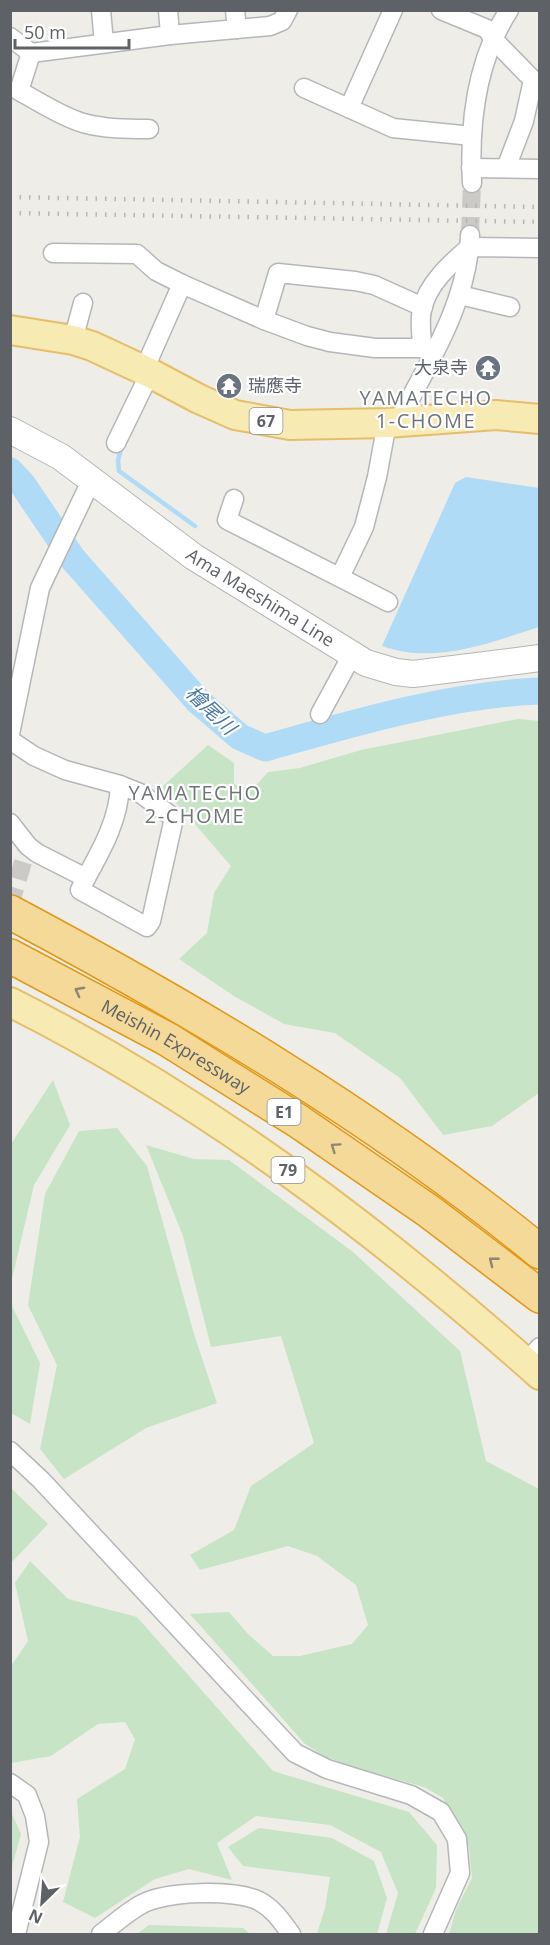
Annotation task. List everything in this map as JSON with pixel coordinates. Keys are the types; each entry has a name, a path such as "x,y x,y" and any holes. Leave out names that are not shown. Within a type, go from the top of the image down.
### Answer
{"highway":[{"path":"10,910 98,946 211,1010 322,1080 411,1140 540,1236"},
{"name":"Meishin Expressway","path":"10,910 206,1021 315,1089 416,1158 540,1252"},
{"name":"Meishin Expressway","path":"10,956 166,1039 298,1121 430,1212 540,1296"}],"main road":[{"name":"67","path":"10,330 73,340 92,346 235,415 290,425 392,423 496,415 540,419"},
{"name":"Ama Maeshima Line","path":"10,430 61,457 194,557 351,655 380,668 413,674 540,658"},
{"name":"79","path":"10,1002 108,1055 175,1095 264,1154 339,1208 535,1359"}],"street":[{"path":"101,10 104,43"},
{"path":"168,10 170,35"},
{"path":"10,37 31,53 170,35 236,20 270,26 282,21 288,10"},
{"path":"349,108 393,10"},
{"path":"441,10 487,29 494,40 536,81 506,168"},
{"path":"509,10 485,60 480,81 472,136 472,175 506,168 540,170"},
{"path":"31,53 19,91 55,102 83,123 126,120 149,129"},
{"path":"312,98 349,108 393,128 472,136"},
{"path":"470,241 540,248"},
{"path":"340,577 364,527 392,423 427,350 460,295 467,269 470,241"},
{"path":"427,350 423,307 433,284 470,241"},
{"path":"53,253 137,254 156,271 182,284 307,336 330,342 375,348 427,350"},
{"path":"264,320 278,273 374,285 423,307"},
{"path":"116,443 182,284"},
{"path":"460,295 510,307"},
{"path":"73,340 83,303"},
{"path":"10,734 14,693 35,602 91,481"},
{"path":"234,499 226,520 388,602"},
{"path":"320,714 351,655"},
{"path":"10,740 34,756 65,771 120,785 140,793 174,818 152,921 147,927 80,890 113,822 120,802 120,785"},
{"path":"10,823 28,846 37,853 86,878"},
{"path":"10,1451 41,1480 296,1753 327,1769 411,1795 441,1812 457,1839 460,1874 433,1935"},
{"path":"10,1783 27,1795 35,1816 39,1842 16,1935"},
{"path":"101,1935 143,1903 156,1898 172,1895 230,1894 246,1896 261,1902 276,1914 291,1935"}],"green space":[{"path":"518,719 539,721 539,1093 492,1126 443,1135 400,1078 335,1033 284,1024 234,996 179,959 207,933 214,893 231,866 161,788 208,745 234,763 234,784 252,790 268,772 300,768 361,750"},
{"path":"53,1080 70,1125 34,1185 11,1283 11,1144"},
{"path":"117,1128 147,1166 194,1334 217,1403 146,1428 64,1479 40,1449 57,1365 28,1305 45,1194 79,1131"},
{"path":"146,1145 194,1159 229,1160 353,1252 460,1351 486,1461 539,1489 539,1934 449,1934 456,1910 472,1878 469,1847 443,1798 424,1787 324,1756 305,1744 190,1614 229,1612 248,1634 273,1656 300,1656 352,1644 368,1625 356,1585 317,1556 288,1546 200,1570 190,1555 234,1530 251,1486 314,1443 281,1336 211,1347 183,1236"},
{"path":"10,1302 40,1363 30,1424 11,1413"},
{"path":"10,1487 48,1524 11,1563 10,1563"},
{"path":"30,1561 68,1599 137,1617 273,1771 409,1812 437,1845 436,1888 415,1934 386,1934 398,1893 381,1852 330,1825 256,1816 217,1843 232,1880 189,1869 155,1879 95,1918 63,1902 80,1837 77,1799 125,1769 135,1739 125,1722 98,1724 51,1756 11,1763 11,1666 28,1641 15,1583"},
{"path":"10,1812 21,1834 11,1870"},
{"path":"259,1828 332,1838 374,1861 387,1898 377,1934 317,1934 325,1908 330,1877 243,1866 228,1847"},
{"path":"149,1925 243,1928 250,1934 137,1934"}],"water":[{"path":"466,477 539,488 539,627 481,645 441,653 402,651 382,646 455,483"}],"waterway":[{"path":"122,445 118,460 119,471 195,526"},
{"name":"檜尾川","path":"10,471 23,485 73,559 198,701 240,737 265,748 366,720 436,704 506,693 540,691"}],"tunnel":[{"path":"470,235 472,183"},
{"path":"10,905 28,846"}],"railway":[{"path":"10,197 540,207"},
{"path":"10,213 540,222"}],"place":[{"name":"大泉寺","path":"488,368"},
{"name":"瑞應寺","path":"229,386"}],"district":[{"name":"YAMATECHO 1-CHOME","path":"426,410"},
{"name":"YAMATECHO 2-CHOME","path":"195,804"}]}
